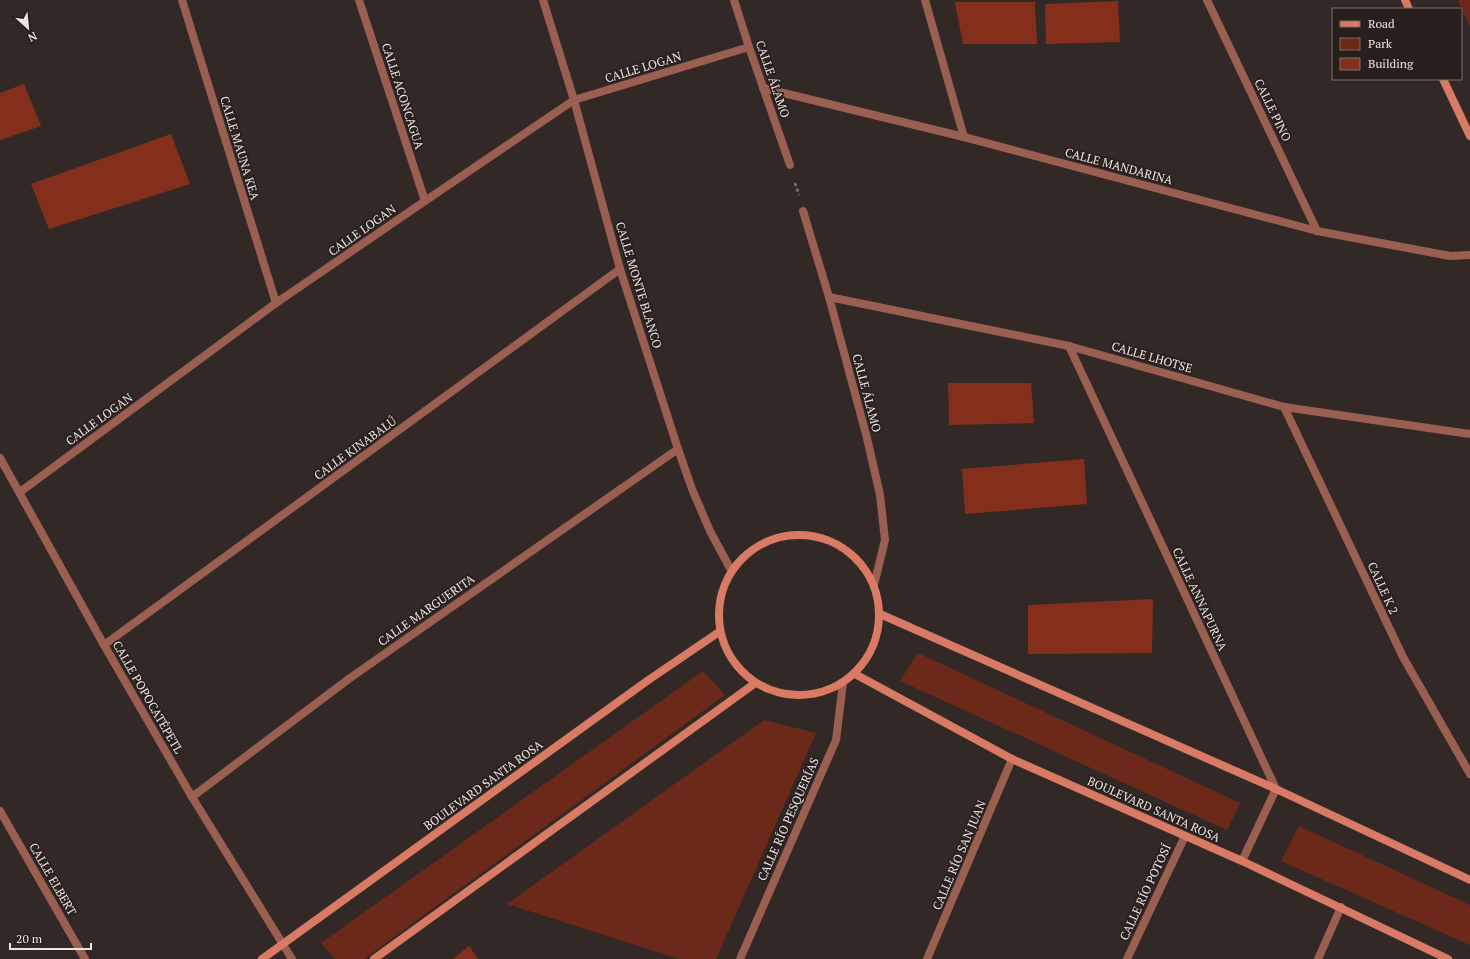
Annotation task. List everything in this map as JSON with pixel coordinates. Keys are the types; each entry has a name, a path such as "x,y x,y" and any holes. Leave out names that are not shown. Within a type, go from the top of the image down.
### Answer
{"street":[{"name":"CALLE MAUNA KEA","path":"182,0 276,303"},
{"name":"CALLE ACONCAGUA","path":"359,0 425,200"},
{"name":"CALLE MONTE BLANCO","path":"543,0 574,100 620,269 678,449 692,489 710,531 731,570"},
{"name":"CALLE ÁLAMO","path":"734,0 790,165"},
{"path":"925,0 964,137"},
{"name":"CALLE PINO","path":"1207,0 1317,231"},
{"name":"CALLE LOGAN","path":"20,492 276,303 425,200 574,100 749,47"},
{"path":"1442,80 1470,136"},
{"name":"CALLE MANDARINA","path":"763,88 964,137 1317,231 1450,256 1470,256"},
{"name":"CALLE ÁLAMO","path":"803,211 829,297 867,438 880,494 886,540 874,585"},
{"name":"CALLE KINABALÚ","path":"104,645 620,269"},
{"name":"CALLE LHOTSE","path":"829,297 1069,346 1284,407 1470,434"},
{"name":"CALLE ANNAPURNA","path":"1069,346 1276,789"},
{"name":"CALLE K 2","path":"1284,407 1403,657 1470,774"},
{"name":"CALLE MARGUERITA","path":"192,797 350,678 678,449"},
{"name":"CALLE POPOCATÉPETL","path":"0,458 104,645 192,797 292,959"},
{"path":"785,535 807,535 828,540 848,551 863,566 874,585 880,614 874,646 855,674 843,683 814,695 783,695 754,684 731,661 719,632 719,600 731,570 746,554 764,542 785,535"},
{"path":"880,614 1276,789 1470,880"},
{"name":"BOULEVARD SANTA ROSA","path":"262,959 647,681 719,632"},
{"name":"BOULEVARD SANTA ROSA","path":"855,674 1012,759 1242,861 1448,959"},
{"name":"CALLE RÍO PESQUERÍAS","path":"740,959 836,740 843,683"},
{"path":"374,959 754,684"},
{"name":"CALLE RÍO SAN JUAN","path":"928,959 1012,759"},
{"path":"1242,861 1276,789"},
{"name":"CALLE ELBERT","path":"0,812 85,959"},
{"name":"CALLE RÍO POTOSÍ","path":"1127,959 1185,836"},
{"path":"1318,959 1341,907"}],"path":[{"path":"790,165 803,211"}],"green space":[{"path":"1458,0 1470,0 1470,27 1462,8"},
{"path":"918,653 1240,803 1227,830 900,681"},
{"path":"703,671 725,695 364,959 335,959 321,943"},
{"path":"764,720 816,733 716,959 679,959 507,904"},
{"path":"1299,826 1470,905 1470,945 1281,861"}],"building":[{"path":"1118,1 1120,42 1046,44 1045,4"},
{"path":"955,2 1035,2 1037,44 963,44"},
{"path":"24,84 41,126 0,140 0,93"},
{"path":"171,134 190,184 49,229 31,184"},
{"path":"948,383 1031,383 1034,423 949,425"},
{"path":"1084,459 1087,504 965,514 962,469"},
{"path":"1153,599 1152,653 1028,654 1028,605"},
{"path":"469,946 478,959 453,959"}]}
